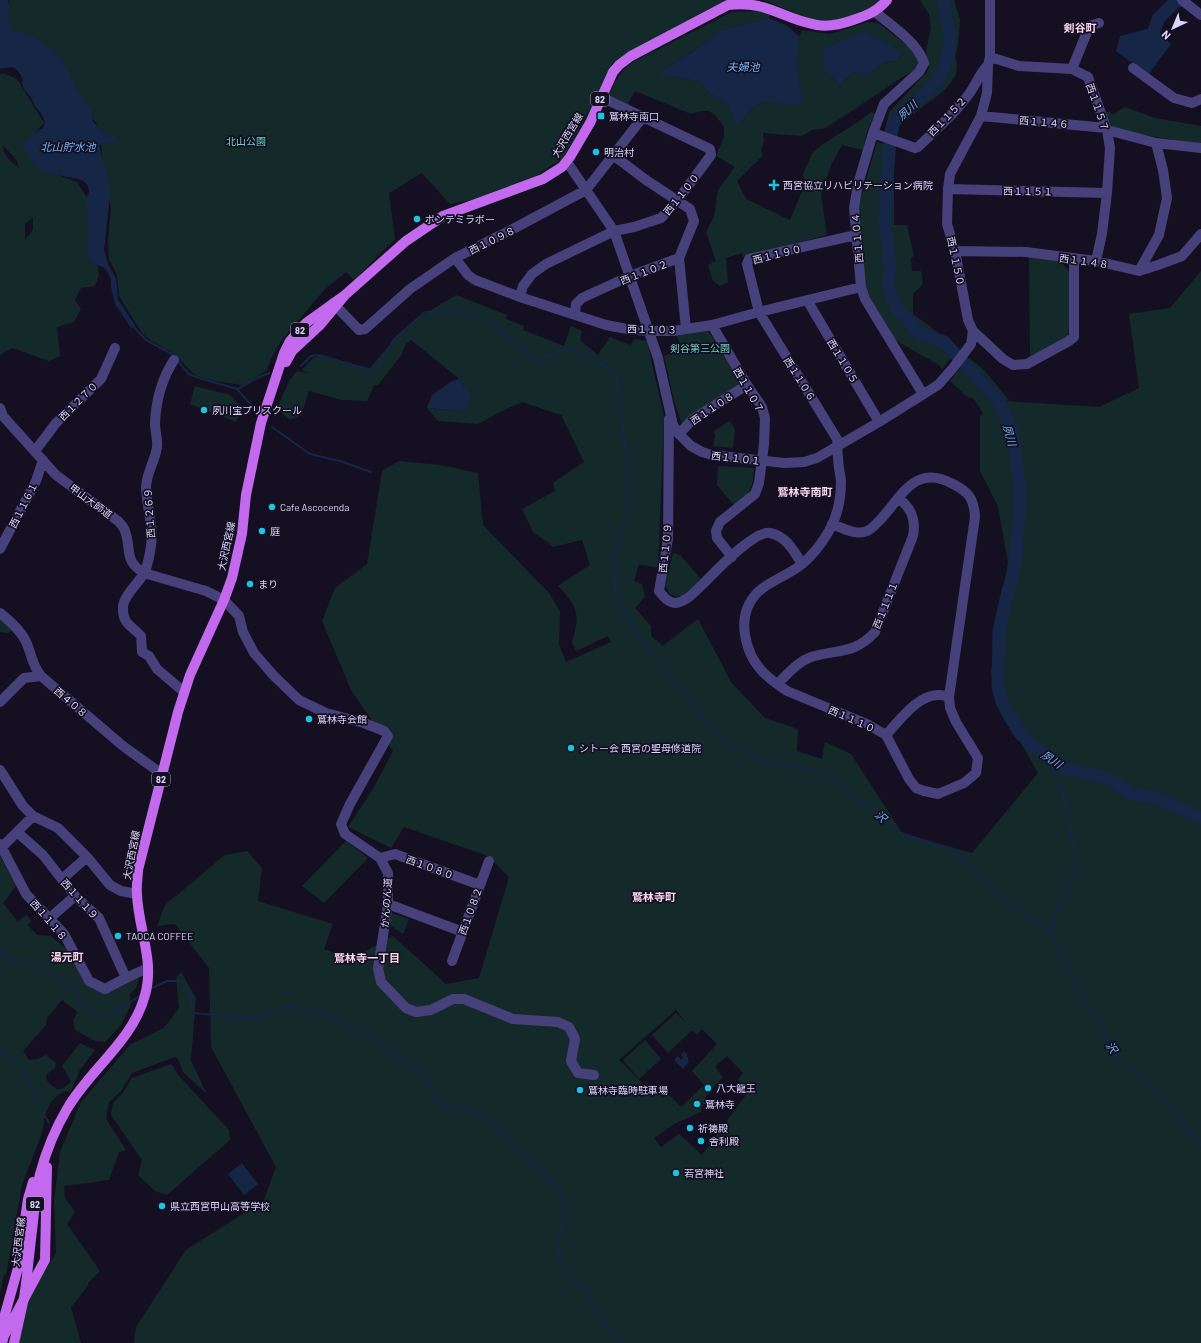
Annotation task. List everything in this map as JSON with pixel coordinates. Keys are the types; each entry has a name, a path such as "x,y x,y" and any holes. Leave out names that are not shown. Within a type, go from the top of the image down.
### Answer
{"main road":[{"name":"大沢西宮線","path":"14,1343 24,1298 36,1195 40,1174 54,1135 67,1109 129,1031 144,999 148,982 148,968 146,944 136,894 138,870 184,692 232,578 242,534 246,495 261,423 284,353 290,341 306,323 334,304 406,241 443,216 543,179 555,172 567,162 590,123 613,72 619,65 631,56 728,5 740,2 759,3 805,22 818,25 840,24 875,12 887,0"},
{"path":"0,1332 18,1268 28,1199 37,1167 54,1135"},
{"path":"2,1343 4,1336 45,1260 46,1172 54,1135"}],"street":[{"name":"西１１５０","path":"990,0 987,93 981,116 950,174 948,189 947,224 955,251 968,320 973,331 1003,359 1013,365 1027,364 1070,341 1074,337 1074,260"},
{"path":"1182,0 1201,14"},
{"name":"西１１０４","path":"875,12 905,36 922,56 924,63 920,72 884,104 878,135 858,184 854,208 861,287 865,299 922,394"},
{"path":"1072,69 1089,27 1099,23"},
{"name":"西１１５７","path":"989,61 1019,66 1072,69 1088,77 1107,129 1110,148 1102,234 1096,261"},
{"name":"西１１５２","path":"878,135 915,148 918,147 955,110 971,91 989,61"},
{"path":"1133,68 1174,98 1192,104 1201,100"},
{"name":"西１１００","path":"520,296 523,286 532,274 539,268 614,231 634,227 662,218 677,201 711,155 710,149 601,97"},
{"name":"西１１４６","path":"981,116 1107,129 1156,143 1201,148"},
{"name":"西１０９８","path":"334,304 359,330 365,329 410,289 455,258 512,230 586,190 643,117"},
{"path":"1139,271 1159,235 1167,198 1163,170 1156,143"},
{"path":"613,155 690,209 694,221 679,258"},
{"name":"西１１０１","path":"567,162 614,231 658,358 674,425 679,434 691,446 707,454 784,463 804,462 817,458 838,447 938,385 968,350 971,344 973,331"},
{"name":"西１１５１","path":"948,189 1107,193"},
{"name":"西１１４８","path":"955,251 1026,252 1074,260 1096,261 1139,271 1158,266 1182,256 1201,234"},
{"name":"西１１９０","path":"759,312 747,264 749,259 856,235"},
{"name":"西１１０３","path":"455,258 471,278 617,328 649,331 686,330 712,325 861,287"},
{"name":"西１１０２","path":"575,314 576,304 582,298 630,276 679,258 686,330"},
{"name":"西１１０５","path":"807,300 879,422"},
{"name":"西１１０６","path":"759,312 837,439 838,447"},
{"name":"西１１０７","path":"712,325 747,385 762,407 765,418 764,444 759,483 755,494 720,522 716,531 717,538 732,557"},
{"name":"西１２７０","path":"35,451 56,424 101,378 115,348"},
{"name":"西１２６９","path":"144,573 150,551 152,531 146,488 157,447 155,423 160,387 174,360"},
{"name":"西１１０８","path":"679,434 693,419 747,385"},
{"name":"西１１０９","path":"669,409 668,540 659,591 666,600 675,603 687,599 732,557"},
{"name":"甲山大師道","path":"1,413 56,475 118,521 127,536 128,552 131,560 137,569 144,573"},
{"name":"西１１１０","path":"832,524 858,533 867,532 882,518 898,498 914,482 930,476 945,479 965,490 971,499 975,517 949,697 950,708 956,722 978,758 976,774 964,783 938,794 916,788 909,779 886,735 867,724 787,691 764,674 752,656 745,638 745,616 748,606 756,594 802,564 820,544 832,524 840,493 838,447"},
{"name":"西１１６１","path":"0,549 36,481 43,460"},
{"name":"西１１１１","path":"777,684 797,665 810,658 850,650 867,641 875,632 913,536 915,524 909,509 904,502 898,498"},
{"path":"732,557 757,536 769,533 781,537 792,547 802,564"},
{"path":"184,692 157,669 149,656 142,652 141,636 125,621 122,606 132,588 144,573 206,591 224,600 239,616 243,632 254,653 274,676 299,700 326,713 364,723 384,731 388,736 350,804 341,824 345,834 380,858"},
{"name":"西４０８","path":"0,613 11,622 27,642 34,667 40,676 123,746 162,774"},
{"path":"0,702 24,678 40,676"},
{"path":"886,735 919,701 928,696 940,694 949,697"},
{"path":"0,770 23,806 33,816 58,828 87,857 110,885 121,891 136,894"},
{"path":"1,845 33,816"},
{"name":"西１１１９","path":"17,832 42,855 75,896 99,918 126,978"},
{"name":"西１１１８","path":"1,845 26,894 64,934 90,981 105,989 148,968"},
{"name":"西１０８０","path":"380,858 395,854 480,885"},
{"path":"62,879 87,857"},
{"name":"かんのん道","path":"380,858 388,873 388,904 378,968 381,982 406,1008 416,1012 431,1010 453,999 464,999 513,1019 558,1022 569,1027 575,1039 571,1061 578,1073 594,1075"},
{"name":"西１０８２","path":"452,961 489,861"},
{"path":"50,918 75,896"},
{"path":"388,904 463,932"}],"green space":[{"name":"北山公園","path":"9,0 731,0 629,52 612,64 609,74 563,159 534,177 515,183 489,197 450,204 422,173 389,193 395,239 354,280 346,272 324,290 281,341 267,370 244,385 220,382 196,376 173,353 150,340 142,333 119,296 117,275 109,259 108,242 111,207 103,174 101,136 96,123 62,73 5,27"},
{"path":"763,0 879,0 878,4 855,17 835,22 804,16"},
{"path":"920,0 954,0 960,20 958,44 955,57 957,64 956,75 945,90 901,123 895,137 884,134 889,112 929,68 926,50 931,28 929,14"},
{"path":"758,11 770,15 769,18 717,31 706,42 664,69 661,76 673,76 700,82 708,92 730,106 742,122 751,109 765,101 803,96 797,80 796,66 797,47 802,30 830,34 868,22 878,23 907,45 919,61 915,69 826,128 812,130 802,136 763,133 764,141 761,150 763,156 737,181 746,199 790,220 805,184 803,174 812,154 820,146 871,112 875,114 867,131 863,150 842,145 832,163 821,194 827,235 743,257 742,253 726,258 728,282 720,286 713,281 708,265 716,261 706,232 714,217 718,190 735,167 716,156 724,137 724,127 716,116 709,111 701,111 691,114 635,91 627,105 608,97 621,73 629,65 732,12","holes":["901,54 897,61 883,63 871,73 854,72 839,86 832,76"]},
{"path":"3,73 17,79 44,123 26,144 37,167 77,182 92,206 91,232 99,275 95,286 81,288 75,300 81,309 74,322 57,327 60,356 49,361 13,348 0,355 0,74","holes":["3,145 17,161 19,168 6,156","33,217 33,230 25,240 25,224"]},
{"path":"1125,107 1155,118 1201,126 1201,144 1132,133 1112,126 1106,113 1109,111 1112,115"},
{"path":"877,142 896,148 894,168 894,225 907,225 914,256 911,258 912,271 921,271 923,284 913,294 913,314 959,348 942,369 939,365 895,340 868,300 865,287 858,208"},
{"path":"1029,257 1060,260 1070,273 1068,336 1030,358"},
{"path":"1201,271 1201,1343 134,1343 136,1327 186,1250 264,1200 276,1167 211,1047 209,968 175,924 157,926 165,905 225,855 247,851 262,868 258,901 333,924 324,949 351,959 393,936 446,984 479,978 509,877 488,856 404,827 391,848 348,827 373,789 393,751 351,690 322,621 335,588 367,564 382,471 399,461 440,465 478,473 483,525 549,593 560,611 559,644 566,662 611,642 608,636 576,651 572,642 577,618 576,612 570,600 558,586 590,565 582,540 553,547 533,532 522,509 555,491 553,483 584,462 561,415 522,402 478,424 438,421 427,408 459,411 464,387 463,382 411,340 405,345 402,354 378,385 374,385 367,401 342,400 309,391 301,415 290,420 277,409 289,381 297,371 310,374 302,370 313,358 320,356 368,370 400,333 415,320 456,295 507,315 506,319 524,326 523,330 564,346 571,326 582,331 580,340 598,355 610,337 630,345 635,339 647,341 664,417 658,568 639,564 634,581 642,584 645,597 635,608 651,626 651,636 662,645 661,647 698,619 731,682 765,718 798,729 797,751 822,759 825,742 851,754 902,833 972,853 1038,773 1004,713 991,673 996,627 1008,563 998,506 980,471 980,416 983,413 974,399 967,397 950,381 969,358 985,371 1009,400 1005,401 1099,407 1139,388 1129,314 1170,308","holes":["676,1010 686,1023 676,1013 652,1035 668,1053 692,1030 697,1035 702,1029 717,1044 692,1071 704,1085 681,1107 661,1087 652,1093 619,1060","727,1056 743,1073 738,1080 748,1092 702,1155 679,1134 661,1147 654,1138 674,1124 701,1112 706,1096 723,1077 715,1067"]},
{"name":"剣谷第三公園","path":"707,329 740,381 740,385 682,425 674,400 664,356 682,350 676,334"},
{"path":"195,386 230,395 243,408 236,422 190,404"},
{"path":"730,421 735,430 733,448 713,446 715,436 714,431"},
{"path":"718,466 754,468 753,482 750,490 734,505 717,485"},
{"path":"673,553 680,555 701,579 684,595 677,597 669,593 665,585"},
{"path":"0,616 14,626 9,633 0,632"},
{"path":"346,841 368,858 324,903 302,886"},
{"path":"0,856 16,886 3,903 17,921 27,915 31,920 28,925 37,935 51,936 65,948 85,984 98,991 136,976 139,979 136,988 130,994 130,1007 120,1026 105,1042 95,1041 75,1030 73,1020 78,1012 62,1000 47,1018 46,1025 23,1051 29,1060 37,1059 46,1055 56,1063 55,1068 47,1074 46,1079 55,1088 61,1089 71,1081 62,1066 80,1043 95,1050 80,1070 71,1091 63,1092 57,1096 51,1102 45,1115 42,1133 22,1185 6,1275 4,1275 0,1292"},
{"path":"392,913 409,919 403,934 388,924"},
{"path":"181,972 196,998 191,1061 207,1094 183,1072 178,1059 175,1057 132,1073 121,1091 109,1102 106,1119 126,1150 119,1152 109,1180 64,1186 65,1198 75,1212 67,1224 100,1271 88,1283 88,1286 71,1307 81,1343 18,1343 29,1298 56,1253 54,1202 60,1152 81,1102 131,1044 164,1028 179,1008 176,977"},
{"path":"645,1040 661,1059 639,1079 623,1060"},
{"path":"171,1064 180,1077 229,1130 230,1140 167,1195 155,1191 138,1175 142,1160 111,1115 113,1103 123,1093 132,1078"}],"water":[{"name":"北山貯水池","path":"0,0 8,0 8,22 10,28 32,36 43,42 61,59 80,94 92,112 93,121 101,131 117,137 117,140 99,145 109,183 109,205 104,250 108,264 116,278 118,300 135,325 132,329 115,304 111,287 111,279 107,271 103,267 91,263 89,260 87,253 88,223 86,199 89,192 87,184 82,180 44,172 38,169 23,149 23,143 43,128 45,122 31,97 24,90 20,73 9,67 0,69"},
{"name":"夫婦池","path":"769,18 786,25 799,36 797,66 800,88 803,96 798,106 765,101 751,109 742,122 735,124 730,106 708,92 700,82 673,76 660,76 664,69 706,42 717,31"},
{"path":"1155,27 1171,44 1148,75 1116,51 1120,36"},
{"path":"864,31 891,45 901,54 897,61 883,63 871,73 861,76 854,72 839,86 832,76 824,71 824,48"},
{"path":"459,379 463,382 464,387 469,390 470,403 467,409 459,411 427,408 432,395 452,381"},
{"path":"684,1051 689,1062 683,1069 674,1060 678,1056 681,1060 683,1057 681,1054"},
{"path":"242,1163 258,1184 244,1195 228,1174"}],"waterway":[{"name":"夙川","path":"943,0 950,36 948,56 939,79 921,98 901,113 893,124 889,147 885,221 890,268 888,285 896,308 909,320 918,333 944,342 998,400 1013,435 1020,491 1019,519 1014,572 999,631 998,686 1002,702 1020,733 1032,745 1067,769 1113,781 1131,794 1158,798 1201,818"},
{"path":"1154,31 1158,19 1178,1"},
{"path":"301,366 311,356 318,355 372,370 377,368 394,339 425,312 458,311 476,315 493,323 534,359 541,360 561,350 572,349 608,368 616,376 628,468 626,517 613,560 616,595 634,630 717,734 769,763 818,771 870,807 901,833 952,850 993,889 1049,930 1095,1020 1116,1055 1157,1091 1201,1145"},
{"path":"132,325 146,340 172,354 174,357"},
{"path":"177,360 189,374 237,389 258,413"},
{"path":"237,389 260,376 269,373"},
{"path":"272,427 310,454 340,461 371,472"},
{"name":"沢","path":"1049,930 1078,864 1063,794 1053,771 1052,760"},
{"path":"0,949 10,960 26,960 50,975 66,982 72,988 84,1008 94,1015 101,1015 118,1010 141,995"},
{"path":"150,989 167,981 182,981 190,994 193,1013 225,1016 230,1018 253,1017 288,1007 337,1018 408,1062 424,1077 437,1098 444,1104 474,1113 493,1122 511,1142 539,1167 558,1188 563,1200 565,1214 557,1247 560,1258 568,1275 585,1292 590,1303 618,1343"},
{"path":"0,1051 23,1070 37,1103 49,1123"}],"place":[{"name":"鷲林寺南口","path":"601,116"},
{"name":"明治村","path":"596,152"},
{"name":"西宮協立リハビリテーション病院","path":"774,185"},
{"name":"ポンテミラボー","path":"417,219"},
{"name":"夙川宝プリスクール","path":"204,410"},
{"name":"Cafe Ascocenda","path":"272,507"},
{"name":"庭","path":"262,531"},
{"name":"まり","path":"250,584"},
{"name":"鷲林寺会館","path":"309,719"},
{"name":"シトー会 西宮の聖母修道院","path":"571,748"},
{"name":"TAOCA COFFEE","path":"118,936"},
{"name":"八大龍王","path":"708,1088"},
{"name":"鷲林寺臨時駐車場","path":"580,1090"},
{"name":"鷲林寺","path":"697,1104"},
{"name":"祈祷殿","path":"690,1128"},
{"name":"舎利殿","path":"701,1141"},
{"name":"若宮神社","path":"676,1173"},
{"name":"県立西宮甲山高等学校","path":"162,1206"}],"district":[{"name":"剣谷町","path":"1080,27"},
{"name":"鷲林寺南町","path":"805,491"},
{"name":"鷲林寺町","path":"654,896"},
{"name":"湯元町","path":"67,956"},
{"name":"鷲林寺一丁目","path":"367,957"}]}
